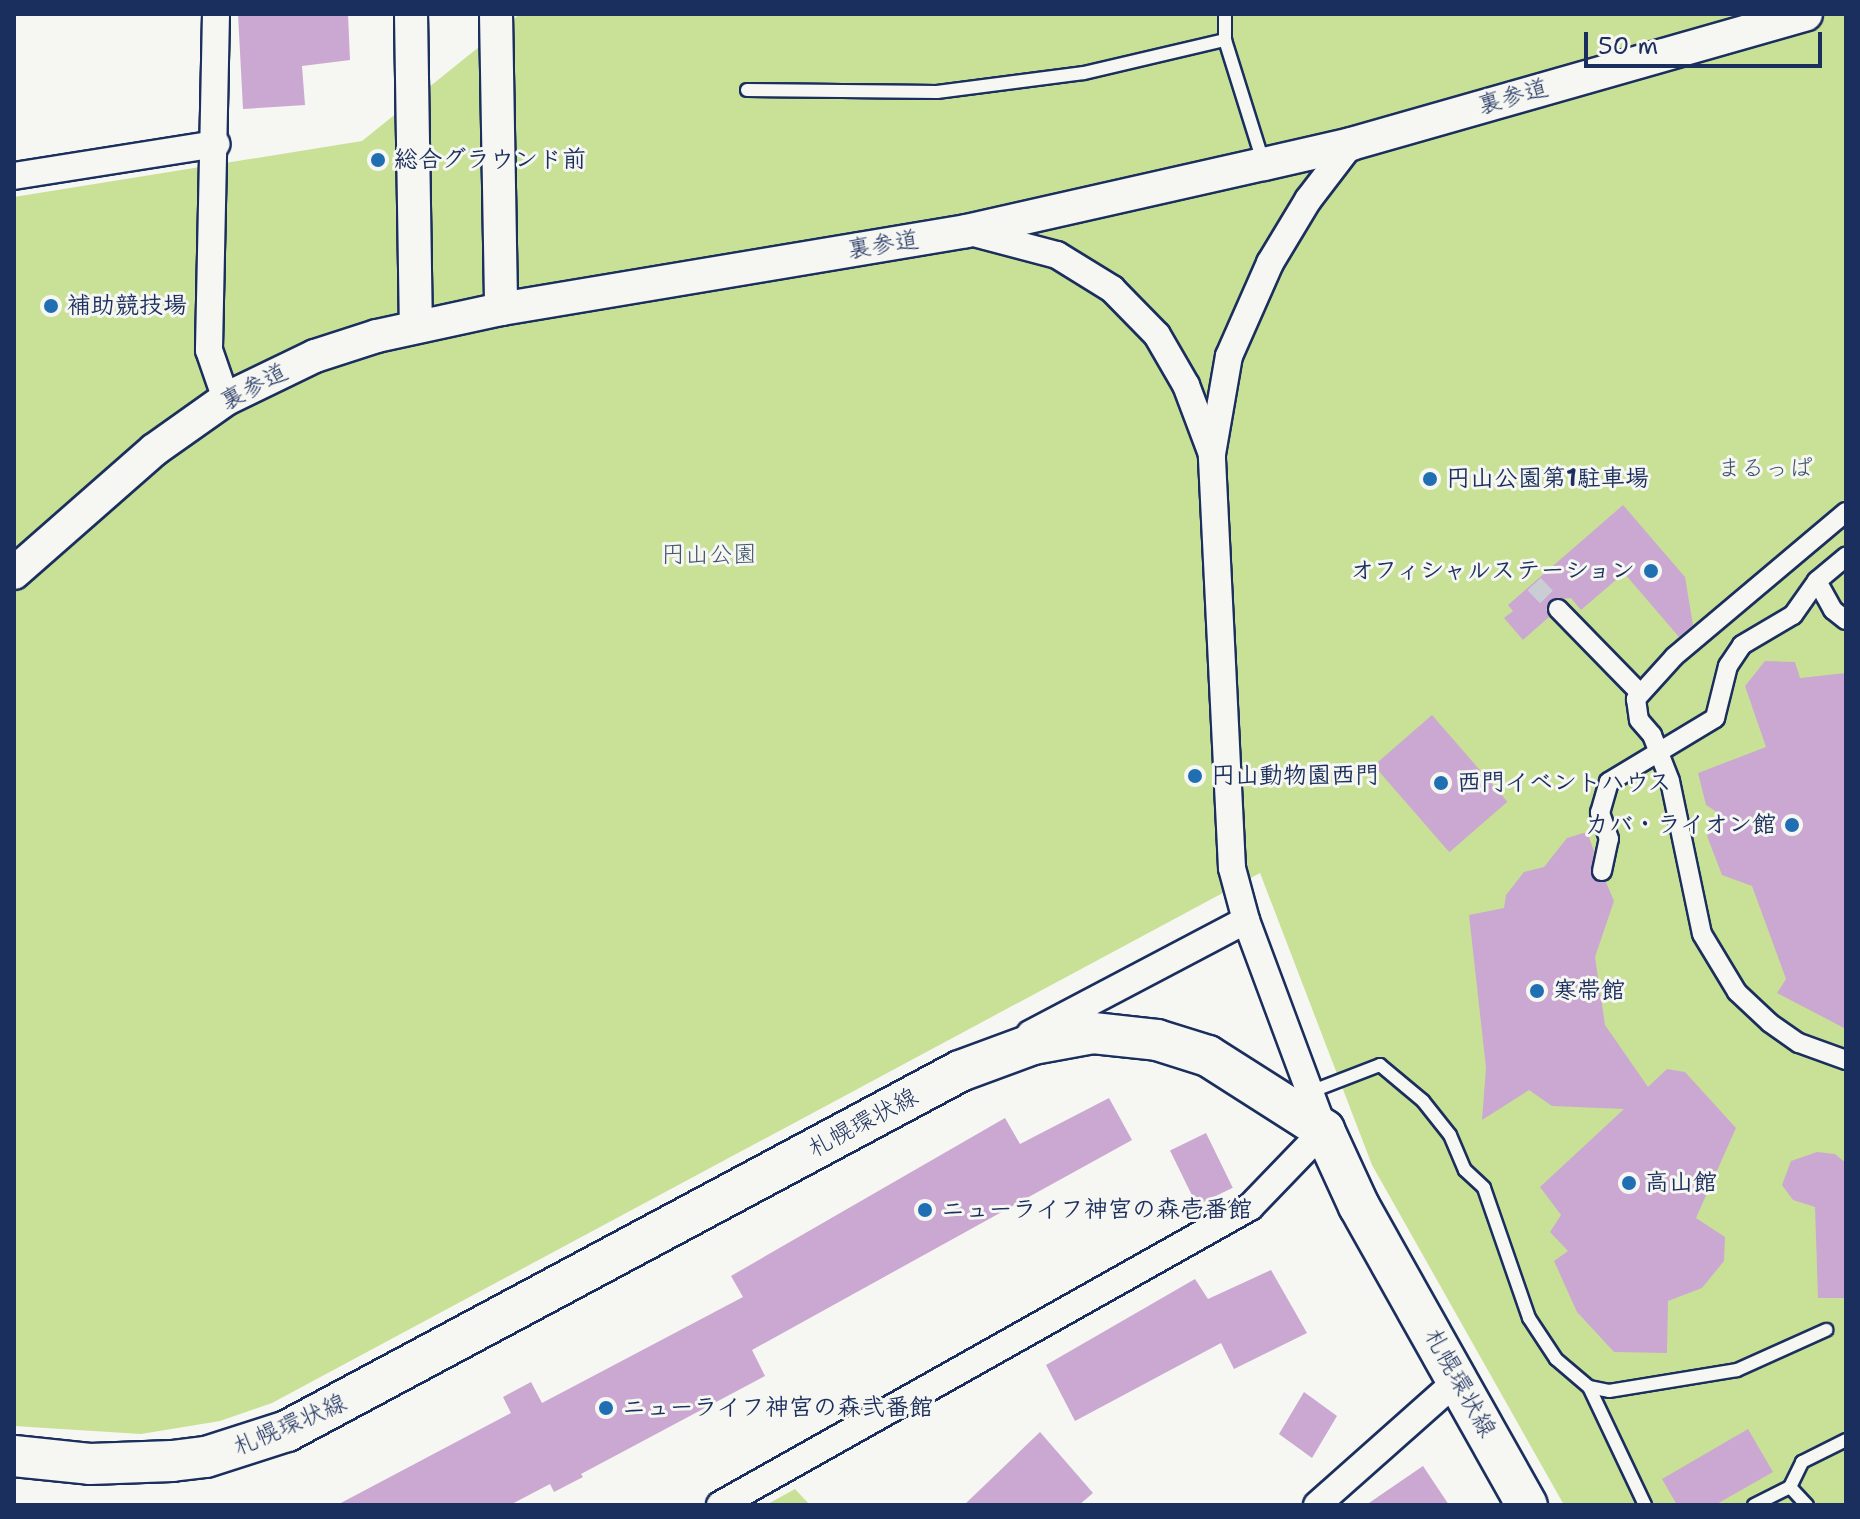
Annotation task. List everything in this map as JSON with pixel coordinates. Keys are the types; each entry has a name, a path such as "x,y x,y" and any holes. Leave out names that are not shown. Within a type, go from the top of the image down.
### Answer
{"main road":[{"name":"札幌環状線","path":"14,1456 90,1464 172,1461 217,1454 287,1431 960,1071 1033,1044 1093,1033 1157,1040 1208,1056 1324,1130 1359,1206 1459,1379 1527,1505"}],"street":[{"path":"216,14 216,144 209,350 226,399"},
{"path":"411,14 416,325"},
{"path":"496,14 501,309"},
{"name":"裏参道","path":"14,573 154,450 226,399 315,356 416,325 966,231 1264,164 1351,144 1806,14"},
{"path":"14,176 216,144"},
{"path":"720,1505 1250,1207 1324,1130 1246,920 1232,868 1212,454 1229,356 1270,263 1308,200 1351,144"},
{"path":"966,231 1057,255 1112,289 1157,335 1186,385 1212,454"},
{"path":"1846,512 1674,657 1636,699 1639,720 1660,753 1681,825 1702,934 1722,969 1770,1023 1799,1043 1846,1060"},
{"path":"1602,871 1609,839 1600,813 1609,782 1715,718 1728,666 1742,645 1793,615 1817,581 1846,557"},
{"path":"1817,581 1833,610 1846,620"},
{"path":"1558,609 1640,693"},
{"path":"960,1071 1246,920"},
{"path":"1317,1505 1459,1379"}],"lane":[{"path":"1225,14 1225,40 1264,164"},
{"path":"747,90 937,92 1084,73 1225,40"},
{"path":"1310,1092 1380,1065 1423,1101 1450,1135 1465,1170 1484,1188 1529,1318 1556,1359 1589,1387 1645,1505"},
{"path":"1589,1387 1609,1391 1737,1370 1826,1330"},
{"path":"1754,1505 1790,1487 1802,1462 1830,1444 1846,1440"},
{"path":"1790,1487 1807,1505"}],"green space":[{"name":"円山公園","path":"520,14 1846,14 1846,1505 1564,1505 1372,1165 1260,873 272,1403 220,1421 141,1434 14,1426 14,197 362,141"},
{"path":"795,1489 810,1505 766,1505"}],"building":[{"path":"238,14 348,14 350,60 302,66 305,105 243,109"},
{"path":"1623,505 1685,577 1693,625 1679,637 1624,573 1581,610 1571,598 1550,600 1549,617 1523,640 1504,618 1513,611 1508,605"},
{"name":"カバ・ライオン館","path":"1765,661 1795,662 1800,678 1846,673 1846,1029 1777,993 1786,979 1752,886 1722,875 1707,836 1723,816 1706,805 1698,773 1766,747 1745,686"},
{"name":"西門イベントハウス","path":"1432,715 1507,802 1449,852 1374,766"},
{"path":"1587,832 1594,851 1591,875 1606,882 1614,901 1595,957 1605,1025 1648,1087 1667,1069 1685,1072 1736,1128 1696,1218 1725,1237 1724,1261 1702,1288 1668,1301 1667,1353 1614,1352 1577,1312 1554,1261 1568,1251 1550,1232 1561,1215 1540,1187 1624,1109 1552,1106 1529,1090 1482,1120 1486,1068 1469,915 1504,908 1506,895 1524,872 1544,867 1567,838"},
{"path":"1109,1098 1132,1140 752,1350 765,1376 581,1474 583,1477 554,1492 550,1484 510,1505 337,1505 511,1413 503,1397 531,1382 542,1403 743,1297 731,1276 1005,1118 1020,1144"},
{"path":"1206,1133 1233,1188 1197,1205 1170,1151"},
{"path":"1817,1152 1835,1154 1846,1163 1846,1298 1818,1298 1815,1207 1793,1200 1782,1185 1791,1161"},
{"path":"1271,1270 1307,1333 1234,1369 1221,1343 1075,1421 1046,1365 1195,1279 1208,1299"},
{"path":"1304,1392 1337,1416 1312,1458 1279,1434"},
{"path":"1748,1429 1773,1472 1715,1505 1677,1505 1662,1479"},
{"path":"1040,1432 1093,1493 1079,1505 964,1505"},
{"path":"1423,1466 1449,1505 1366,1505"}],"tunnel":[{"path":"1534,584 1558,609"}],"place":[{"name":"総合グラウンド前","path":"378,160"},
{"name":"補助競技場","path":"51,306"},
{"name":"円山公園第1駐車場","path":"1430,479"},
{"name":"オフィシャルステーション","path":"1651,571"},
{"name":"円山動物園西門","path":"1195,776"},
{"name":"西門イベントハウス","path":"1441,783"},
{"name":"カバ・ライオン館","path":"1792,825"},
{"name":"寒帯館","path":"1537,991"},
{"name":"高山館","path":"1629,1183"},
{"name":"ニューライフ神宮の森壱番館","path":"925,1210"},
{"name":"ニューライフ神宮の森弐番館","path":"606,1408"}],"park label":[{"name":"まるっぱ","path":"1765,469"}]}
